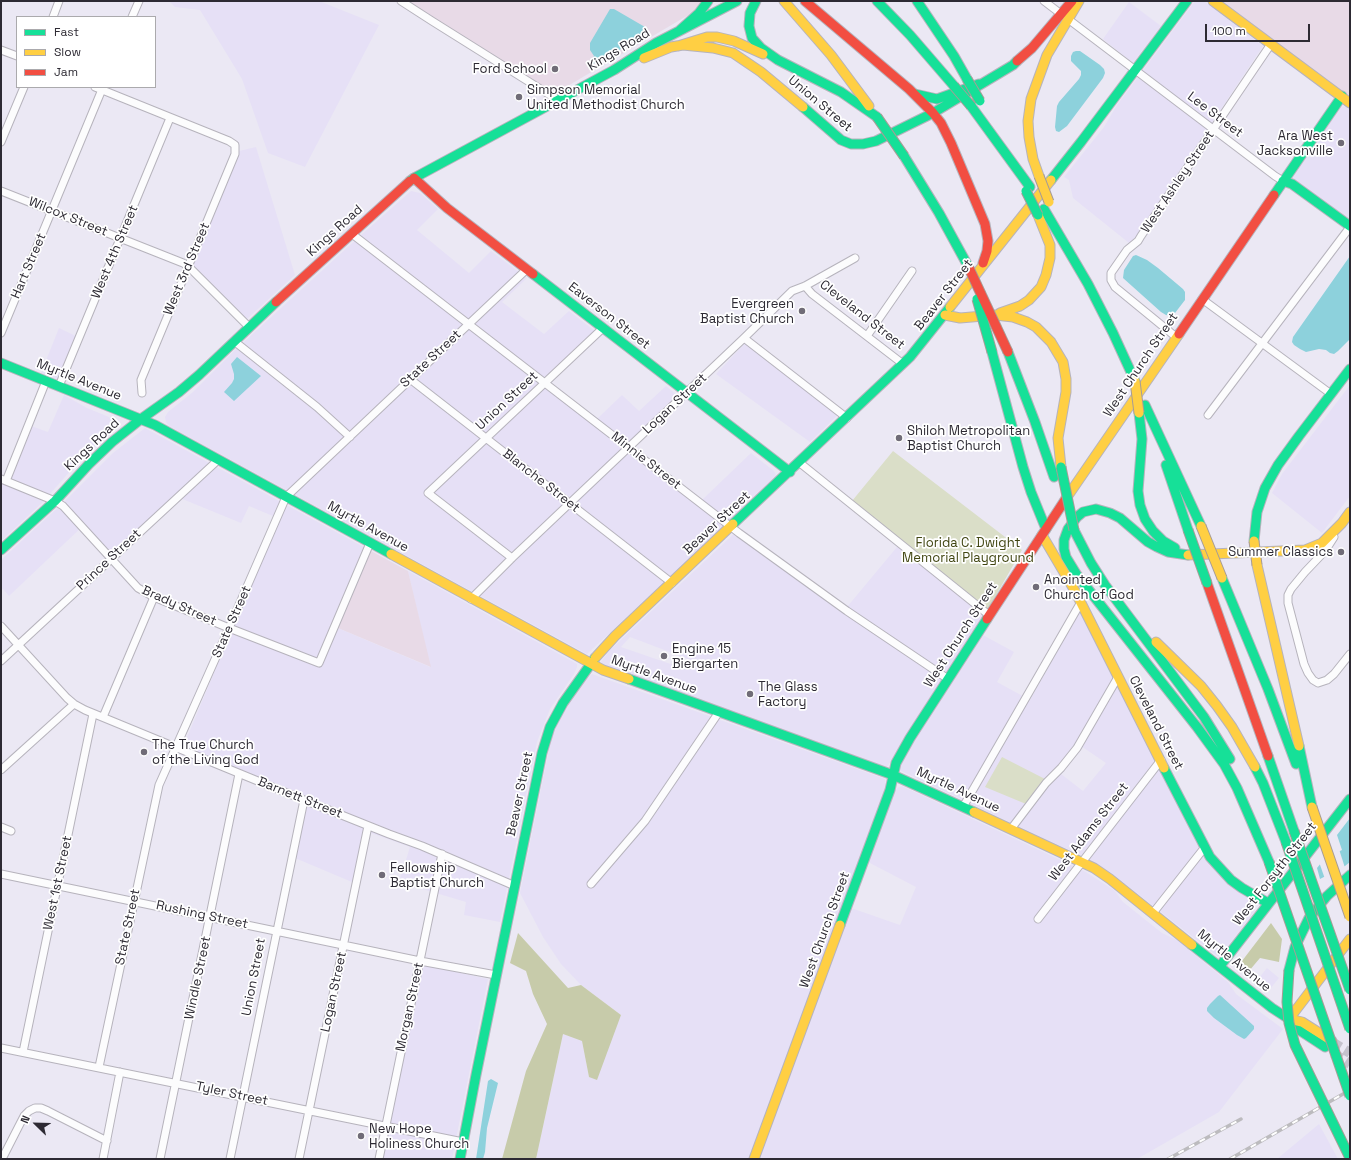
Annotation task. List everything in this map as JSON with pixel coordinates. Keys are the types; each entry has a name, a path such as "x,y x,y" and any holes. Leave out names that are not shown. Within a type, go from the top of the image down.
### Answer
{"main road":[{"path":"680,30 699,13 708,1"},
{"name":"Kings Road","path":"1,550 55,501 89,464 112,442 199,375 249,327 414,178 614,70 656,43 736,1"},
{"path":"756,1 751,9 749,17 751,34 761,48 778,60"},
{"path":"784,1 830,55 877,117 926,191 962,253 1008,352 1074,530 1097,574 1204,717 1225,750 1247,796 1268,862 1350,1096"},
{"path":"805,1 909,89 940,123 951,143 986,228 988,241 987,251 980,271"},
{"path":"877,1 918,44 971,106 1010,159 1028,189 1044,208 1088,284 1106,319 1135,381 1142,409 1207,583 1350,990"},
{"path":"917,1 954,56 1028,189"},
{"name":"Union Street","path":"614,70 665,49 678,46 713,48 727,51 739,56 761,72 838,138 851,144 871,143 933,114 979,84 1008,68 1023,57 1065,16 1072,1"},
{"path":"984,316 1008,311 1024,304 1037,292 1044,281 1048,269 1050,251 1040,176 1033,160 1028,121 1036,83 1044,63 1065,16 1079,1"},
{"name":"Beaver Street","path":"460,1159 462,1142 496,975 547,734 557,711 590,663 615,636 800,463 918,348 1081,142 1187,1"},
{"path":"1213,1 1350,103"},
{"path":"678,46 707,37 723,38 734,41 778,60 842,92 877,117"},
{"path":"909,89 924,98 937,99 979,84"},
{"name":"West Church Street","path":"754,1159 888,797 896,764 910,738 1044,532 1342,96"},
{"name":"Eaverson Street","path":"414,178 447,208 686,394 790,472"},
{"name":"Lee Street","path":"1283,181 1292,184 1350,226"},
{"name":"Cleveland Street","path":"968,266 1031,492 1044,532 1058,564 1073,586 1205,847 1218,867 1230,880 1268,903"},
{"path":"945,315 960,318 1008,316 1023,320 1041,330 1061,358 1065,370 1066,383 1058,438 1059,454 1074,530"},
{"name":"Myrtle Avenue","path":"1,363 141,419 603,670 893,774 1094,868 1110,879 1272,1008 1289,1019 1296,1028 1325,1047"},
{"path":"1312,807 1293,716 1257,565 1254,541 1257,512 1265,488 1278,465 1350,369"},
{"path":"1142,409 1201,526 1268,689 1312,807 1350,917"},
{"path":"1142,409 1142,438 1138,495 1143,514 1152,531 1167,544 1183,551 1204,555"},
{"path":"1268,862 1237,788 1224,764 1197,727 1077,575 1066,557 1064,540 1068,529 1080,514 1087,511 1100,510 1110,512 1120,518 1148,542 1162,550 1179,554 1204,555 1305,550 1311,549 1322,543 1344,525 1350,512"},
{"path":"1120,605 1137,624 1192,677 1225,716 1258,771 1271,800 1286,842 1350,1029"},
{"name":"West Forsyth Street","path":"1220,966 1350,799"},
{"path":"1350,875 1327,896 1309,918 1295,948 1289,970 1287,1002 1295,1045 1350,1158"},
{"path":"1289,1019 1350,939"},
{"name":"Myrtle Avenue","path":"1289,1019 1302,1022 1332,1042"}],"street":[{"path":"53,16 59,1"},
{"path":"132,16 139,1"},
{"path":"401,1 558,100"},
{"name":"Lee Street","path":"1044,1 1213,130 1283,181"},
{"name":"West Ashley Street","path":"1176,337 1115,287 1110,278 1113,269 1127,250 1138,241 1271,44"},
{"path":"1,50 16,56"},
{"path":"1,142 24,88"},
{"path":"103,88 170,118"},
{"name":"Hart Street","path":"1,333 103,88"},
{"name":"West 3rd Street","path":"142,393 141,380 235,154 235,145 229,141 170,118"},
{"name":"West 4th Street","path":"59,386 170,118"},
{"name":"Wilcox Street","path":"1,190 183,263 188,266 249,327"},
{"path":"1208,415 1350,226"},
{"name":"Minnie Street","path":"352,234 731,527 847,611 948,679"},
{"name":"Logan Street","path":"471,599 792,291 805,286 855,258"},
{"name":"State Street","path":"99,1067 158,785 286,497 527,269"},
{"path":"867,336 912,271"},
{"name":"Cleveland Street","path":"805,286 812,294 903,364"},
{"path":"1202,299 1331,394"},
{"name":"Union Street","path":"512,558 428,493 603,328"},
{"path":"744,338 847,418"},
{"path":"234,341 317,407 350,437"},
{"name":"Blanche Street","path":"410,379 672,583"},
{"path":"4,480 46,381"},
{"name":"Prince Street","path":"1,661 218,460"},
{"path":"800,463 990,615"},
{"name":"Brady Street","path":"4,480 55,501 62,506 138,588 154,597 319,663 370,543"},
{"path":"1344,525 1329,546 1305,572 1290,592 1288,597 1288,606 1306,670 1310,677 1318,683 1324,682 1330,678 1350,654"},
{"path":"103,717 154,597"},
{"path":"963,807 1081,602"},
{"name":"Barnett Street","path":"1,626 74,704 93,714 368,826 442,854 515,886"},
{"path":"1012,829 1046,783 1061,768 1077,748 1118,677"},
{"path":"1,770 74,704"},
{"path":"591,884 645,821 720,712"},
{"name":"West 1st Street","path":"23,1052 93,714"},
{"name":"West Adams Street","path":"1038,919 1161,760"},
{"name":"Windle Street","path":"160,1159 240,774"},
{"name":"Union Street","path":"230,1159 304,800"},
{"name":"Logan Street","path":"299,1159 368,826"},
{"path":"1,827 11,831"},
{"path":"1153,913 1205,847"},
{"name":"Morgan Street","path":"379,1159 442,854"},
{"name":"Rushing Street","path":"1,874 420,961 496,975"},
{"name":"Tyler Street","path":"1,1048 462,1142"},
{"path":"103,1159 120,1072"},
{"path":"2,1159 24,1116 35,1108 48,1111 106,1141"}],"shaded area":[{"path":"169,1 319,1 379,25 305,167 268,153 242,79 200,10 175,7"},
{"name":"Ford School","path":"407,1 705,1 697,10 554,94"},
{"path":"1195,1 1204,1 1263,46 1133,241 1129,243 1073,198 1069,180 1064,177 1104,127 1117,105"},
{"path":"1220,1 1350,1 1350,97 1346,94"},
{"path":"1129,2 1161,26 1133,63 1103,39"},
{"path":"1345,106 1350,109 1350,218 1294,180 1293,177 1341,107"},
{"path":"256,147 295,275 247,319 192,265 239,151"},
{"path":"411,191 420,193 438,209 417,230 469,273 491,251 527,278 502,302 544,334 569,311 600,335 551,383 597,419 622,395 639,411 666,386 683,400 634,448 702,500 751,453 774,471 776,475 774,479 587,654 169,426 166,422 165,417 168,412 193,392 235,350"},
{"path":"59,328 82,339 63,382 41,373"},
{"path":"750,338 843,410 810,442 716,374"},
{"path":"1350,385 1350,496 1322,533 1272,493 1282,474"},
{"path":"64,395 87,408 109,417 113,422 113,427 110,432 72,469 42,503 1,541 1,474 11,478 31,426 48,432"},
{"path":"145,428 371,551 338,628 430,667 408,571 577,664 574,674 550,709 537,742 500,922 464,915 466,902 399,882 410,847 371,833 359,885 295,858 308,797 183,747 280,519 249,506 241,523 175,496 110,555 84,525 9,596 3,589 1,590 1,560 64,502 113,453"},
{"path":"739,529 847,607 902,541 988,609 887,767 603,665 601,662 609,651","holes":["630,637 691,660 688,670 621,647"]},
{"path":"371,551 408,571 431,667 338,628"},
{"path":"1081,610 1204,855 1253,899 1255,911 1220,956 1217,956 1099,865 1083,856 899,770 910,748 983,635 1014,652 997,682 1030,700","holes":["1081,746 1106,763 1083,791 1061,774"]},
{"path":"592,674 885,779 886,787 750,1159 536,1159 563,1034 582,1041 589,1077 621,1015 581,985 561,964 543,937 520,893 553,734 560,718 584,682"},
{"path":"902,786 1084,871 1114,890 1123,902 1162,933 1177,940 1228,982 1236,994 1283,1029 1219,1112 1137,1159 759,1159 851,908 900,925 916,887 868,862 894,791"},
{"path":"415,963 488,979 452,1159 375,1159"},
{"path":"1267,968 1279,978 1270,989 1258,979"},
{"path":"1319,1124 1338,1159 1277,1159"}],"green space":[{"name":"Florida C. Dwight Memorial Playground","path":"893,451 1022,550 988,609 852,501"},
{"path":"1002,757 1045,779 1026,804 985,787"},
{"path":"1271,923 1282,939 1279,962 1260,958 1249,971 1242,961"},
{"path":"518,933 568,988 581,985 621,1015 597,1080 589,1077 582,1041 563,1034 536,1159 502,1159 526,1071 547,1024 533,994 526,971 510,963"}],"water":[{"path":"610,9 614,9 645,27 647,29 646,32 619,50 589,66 588,65 594,56 590,50 590,43"},
{"path":"1080,51 1100,65 1104,69 1105,73 1103,78 1067,126 1059,132 1056,131 1055,127 1057,106 1081,75 1081,71 1071,61 1073,52"},
{"path":"1136,255 1147,260 1158,268 1185,292 1185,300 1171,316 1161,312 1123,278 1124,270 1133,256"},
{"path":"1350,256 1350,339 1334,354 1326,350 1319,349 1306,352 1294,345 1292,342 1293,337"},
{"path":"237,357 261,376 234,401 224,392 234,379 231,364"},
{"path":"1350,818 1350,862 1320,879 1317,868 1325,858 1342,850 1337,835"},
{"path":"1220,995 1254,1026 1254,1029 1246,1038 1244,1039 1237,1035 1207,1011 1210,1004"},
{"path":"491,1079 498,1083 487,1128 483,1159 476,1159 488,1081"}],"pier":[{"path":"1339,849 1345,868 1325,879 1319,862 1324,856"}],"tunnel":[{"path":"1332,1042 1350,1053"},
{"path":"1333,1053 1350,1064"}],"railway":[{"path":"1230,1159 1350,1090"},
{"path":"1168,1159 1241,1119"}],"traffic: fast":[{"path":"680,30 699,13 708,1"},
{"path":"410,181 614,70 656,43 737,1"},
{"path":"756,1 750,13 749,26 752,38 761,48 778,60 841,92 877,117"},
{"path":"877,1 910,35 954,86"},
{"path":"917,1 954,56 967,79"},
{"path":"1051,180 1187,1"},
{"path":"803,107 841,140 851,144 863,144 876,141 933,113 1013,65 1017,61"},
{"path":"967,79 980,101"},
{"path":"915,94 937,99 979,84"},
{"path":"954,86 971,106"},
{"path":"1274,195 1342,96"},
{"path":"971,106 1030,187"},
{"path":"877,117 904,156"},
{"path":"904,156 939,213 968,266"},
{"path":"1283,181 1292,184 1350,226"},
{"path":"1026,191 1038,215"},
{"path":"1044,209 1088,284 1135,381"},
{"path":"533,274 790,472"},
{"path":"977,299 992,352"},
{"path":"1,550 55,501 89,464 112,442 179,392 199,375 276,302"},
{"path":"733,524 910,357 950,307"},
{"path":"992,352 1023,467 1046,529"},
{"path":"1008,352 1054,477"},
{"path":"1,363 155,425 391,554"},
{"path":"1299,436 1350,369"},
{"path":"1145,405 1201,526"},
{"path":"1139,413 1142,439 1138,491 1140,505 1145,519 1153,531 1163,541 1175,548"},
{"path":"1254,541 1257,512 1265,488 1278,465 1299,436"},
{"path":"1166,465 1188,530"},
{"path":"1061,467 1074,530"},
{"path":"1188,555 1168,552 1157,547 1148,542 1120,518 1096,509 1083,512 1077,517 1068,529 1064,540 1066,557 1077,575 1197,727 1224,764 1237,788 1269,862"},
{"path":"1074,530 1091,563 1105,585 1204,717 1230,759"},
{"path":"1188,530 1207,583"},
{"path":"1222,578 1268,689 1296,764"},
{"path":"840,925 890,790 896,763 910,738 987,619"},
{"path":"460,1159 542,753 550,727 563,703 595,658"},
{"path":"629,679 893,775 974,812"},
{"path":"1299,746 1312,807"},
{"path":"1268,756 1294,831"},
{"path":"1255,767 1263,783 1286,842"},
{"path":"1164,768 1210,857 1231,880 1268,903"},
{"path":"1220,966 1350,799"},
{"path":"1294,831 1350,990"},
{"path":"1286,842 1350,1029"},
{"path":"1269,862 1350,1096"},
{"path":"1289,970 1295,947 1309,918 1327,896 1350,875"},
{"path":"1192,945 1272,1008 1289,1019 1296,1028 1325,1047"},
{"path":"1289,970 1287,1002 1289,1023 1295,1045 1350,1158"}],"traffic: slow":[{"path":"784,1 831,55 869,106"},
{"path":"1039,176 1033,159 1029,137 1028,121 1031,99 1047,55 1079,1"},
{"path":"1213,1 1350,103"},
{"path":"678,46 707,37 717,37 734,41 763,54"},
{"path":"644,58 671,47 683,45 713,48 733,53 761,72 803,107"},
{"path":"1039,176 1049,202"},
{"path":"950,307 1051,180"},
{"path":"1000,313 1020,306 1029,300 1041,287 1046,275 1050,258 1050,245 1038,215"},
{"path":"945,315 960,318 995,315 1013,317 1036,327 1051,342 1063,362 1066,379 1066,392 1058,438 1061,467"},
{"path":"1065,500 1179,334"},
{"path":"1135,381 1139,413"},
{"path":"1342,523 1350,512"},
{"path":"1188,555 1305,550 1322,543 1342,523"},
{"path":"595,658 615,636 733,524"},
{"path":"1201,526 1222,578"},
{"path":"1042,535 1075,591 1164,768"},
{"path":"1254,541 1257,565"},
{"path":"391,554 603,670 629,679"},
{"path":"1257,565 1299,746"},
{"path":"1156,642 1201,686 1217,706 1232,727 1255,767"},
{"path":"1312,807 1350,917"},
{"path":"974,812 1094,868 1110,879 1192,945"},
{"path":"754,1159 840,925"},
{"path":"1289,1019 1350,939"},
{"path":"1289,1019 1302,1022 1332,1041"}],"traffic: jam":[{"path":"805,1 909,89 933,113"},
{"path":"1017,61 1032,48 1072,1"},
{"path":"933,113 941,123 951,143 985,224 988,241 987,251 983,263"},
{"path":"414,178 447,208 533,274"},
{"path":"276,302 410,181"},
{"path":"1179,334 1274,195"},
{"path":"968,266 1008,352"},
{"path":"987,619 1065,500"},
{"path":"1207,583 1268,756"}],"place":[{"name":"Ford School","path":"555,69"},
{"name":"Simpson Memorial United Methodist Church","path":"519,97"},
{"name":"Ara West Jacksonville","path":"1341,143"},
{"name":"Evergreen Baptist Church","path":"802,311"},
{"name":"Shiloh Metropolitan Baptist Church","path":"899,438"},
{"name":"Summer Classics","path":"1341,552"},
{"name":"Anointed Church of God","path":"1036,587"},
{"name":"Engine 15 Biergarten","path":"664,656"},
{"name":"The Glass Factory","path":"750,694"},
{"name":"The True Church of the Living God","path":"144,752"},
{"name":"Fellowship Baptist Church","path":"382,875"},
{"name":"New Hope Holiness Church","path":"361,1136"}]}
